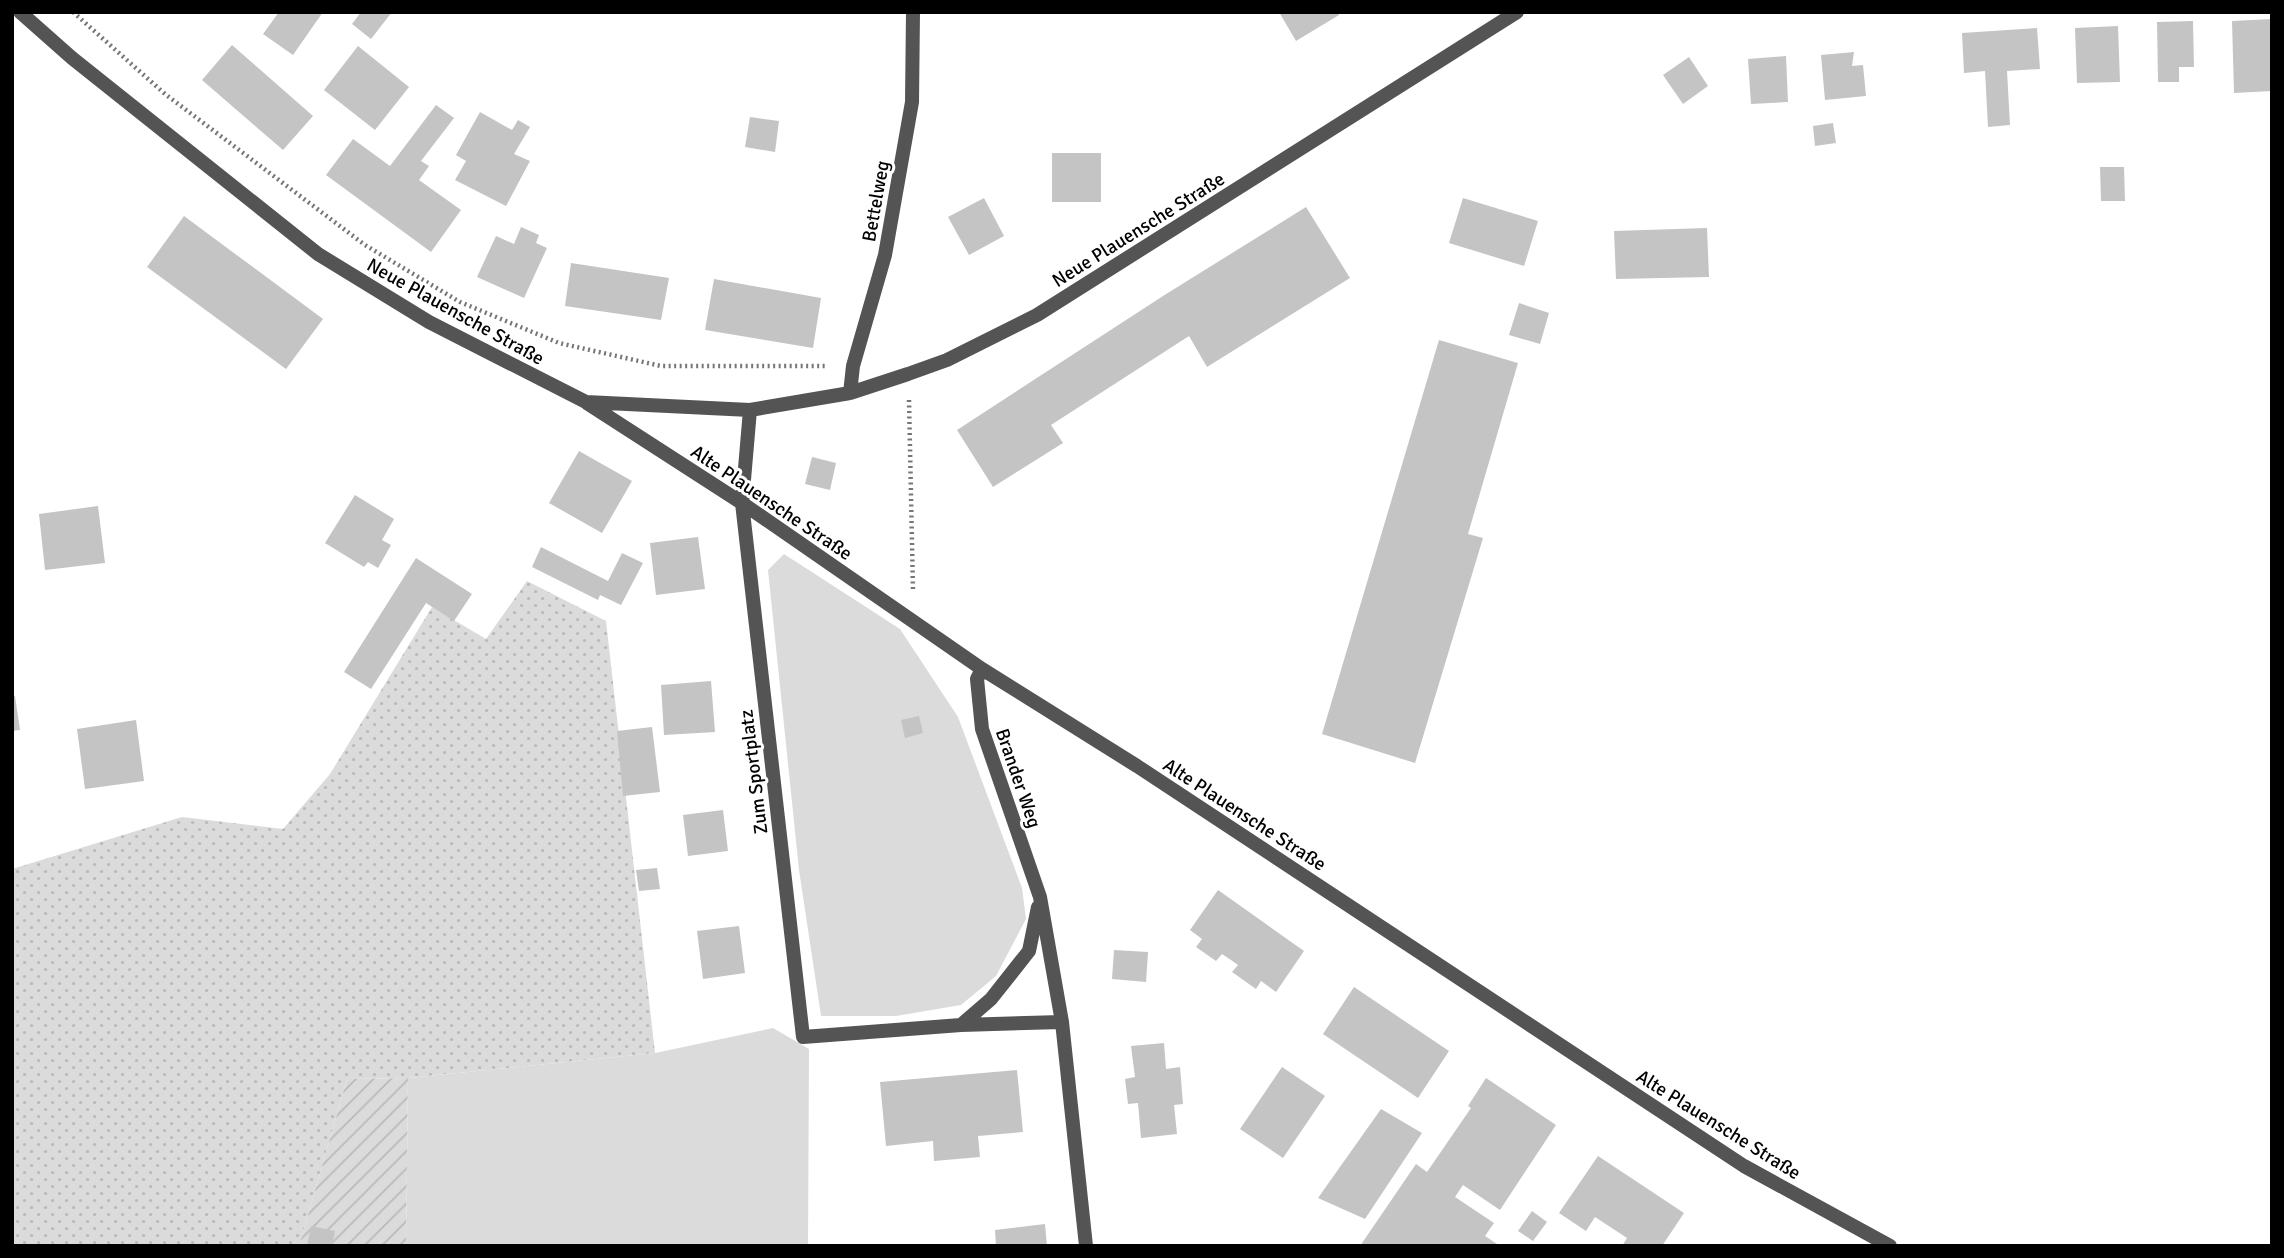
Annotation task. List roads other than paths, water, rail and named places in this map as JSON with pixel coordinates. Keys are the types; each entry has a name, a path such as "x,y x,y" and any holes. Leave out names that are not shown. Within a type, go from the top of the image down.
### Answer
{"street":[{"name":"Neue Plauensche Straße","path":"20,12 72,58 318,254 429,323 586,402 750,410 850,393 908,374 947,360 1037,315 1517,12"},
{"name":"Bettelweg","path":"850,393 853,366 885,255 912,102 913,12"},
{"name":"Alte Plauensche Straße","path":"586,402 741,503 982,669 1137,766 1744,1166 1890,1246"},
{"path":"741,503 750,410"},
{"name":"Zum Sportplatz","path":"741,503 803,1037 961,1025"},
{"name":"Brander Weg","path":"982,669 977,679 982,729 1040,897 1062,1021 1086,1246"},
{"path":"961,1025 991,999 1029,951 1040,897"},
{"path":"961,1025 1062,1021"}]}
